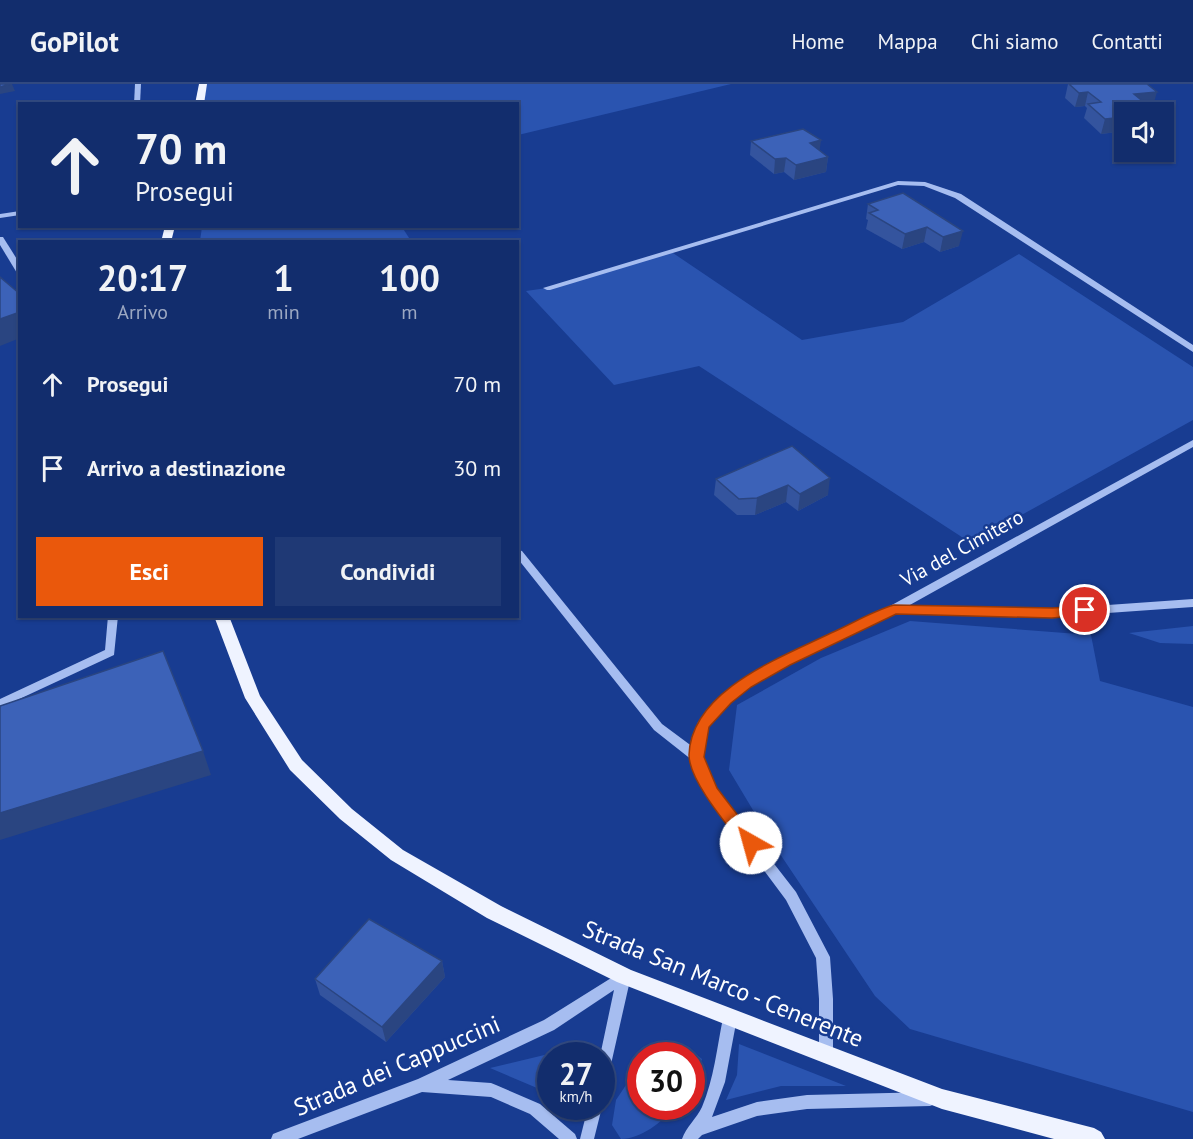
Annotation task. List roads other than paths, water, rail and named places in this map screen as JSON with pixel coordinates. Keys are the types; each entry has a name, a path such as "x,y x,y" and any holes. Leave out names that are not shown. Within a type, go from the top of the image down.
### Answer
{"main road":[{"path":"199,102 203,84"},
{"name":"Strada San Marco - Cenerente","path":"222,618 253,698 296,765 346,814 397,855 494,912 624,976 942,1099 1094,1139"}],"street":[{"path":"137,102 138,84"},
{"path":"547,288 898,183 925,184 958,196 1193,349"},
{"path":"0,216 18,213"},
{"path":"0,239 18,268"},
{"name":"Via del Cimitero","path":"697,757 702,725 726,699 746,683 785,661 894,609 1193,443"},
{"path":"519,554 658,727 697,757 711,791 791,896 823,957 826,1056"},
{"path":"894,609 1052,613 1193,603"},
{"path":"0,704 110,652 113,618"},
{"path":"610,1042 624,976"},
{"name":"Strada dei Cappuccini","path":"278,1139 422,1085 549,1025 624,976"},
{"path":"689,1139 700,1128 718,1077 730,1018"},
{"path":"422,1085 491,1090 535,1108 570,1139"},
{"path":"700,1128 757,1109 807,1102 942,1099"},
{"path":"587,1139 592,1120"}]}
